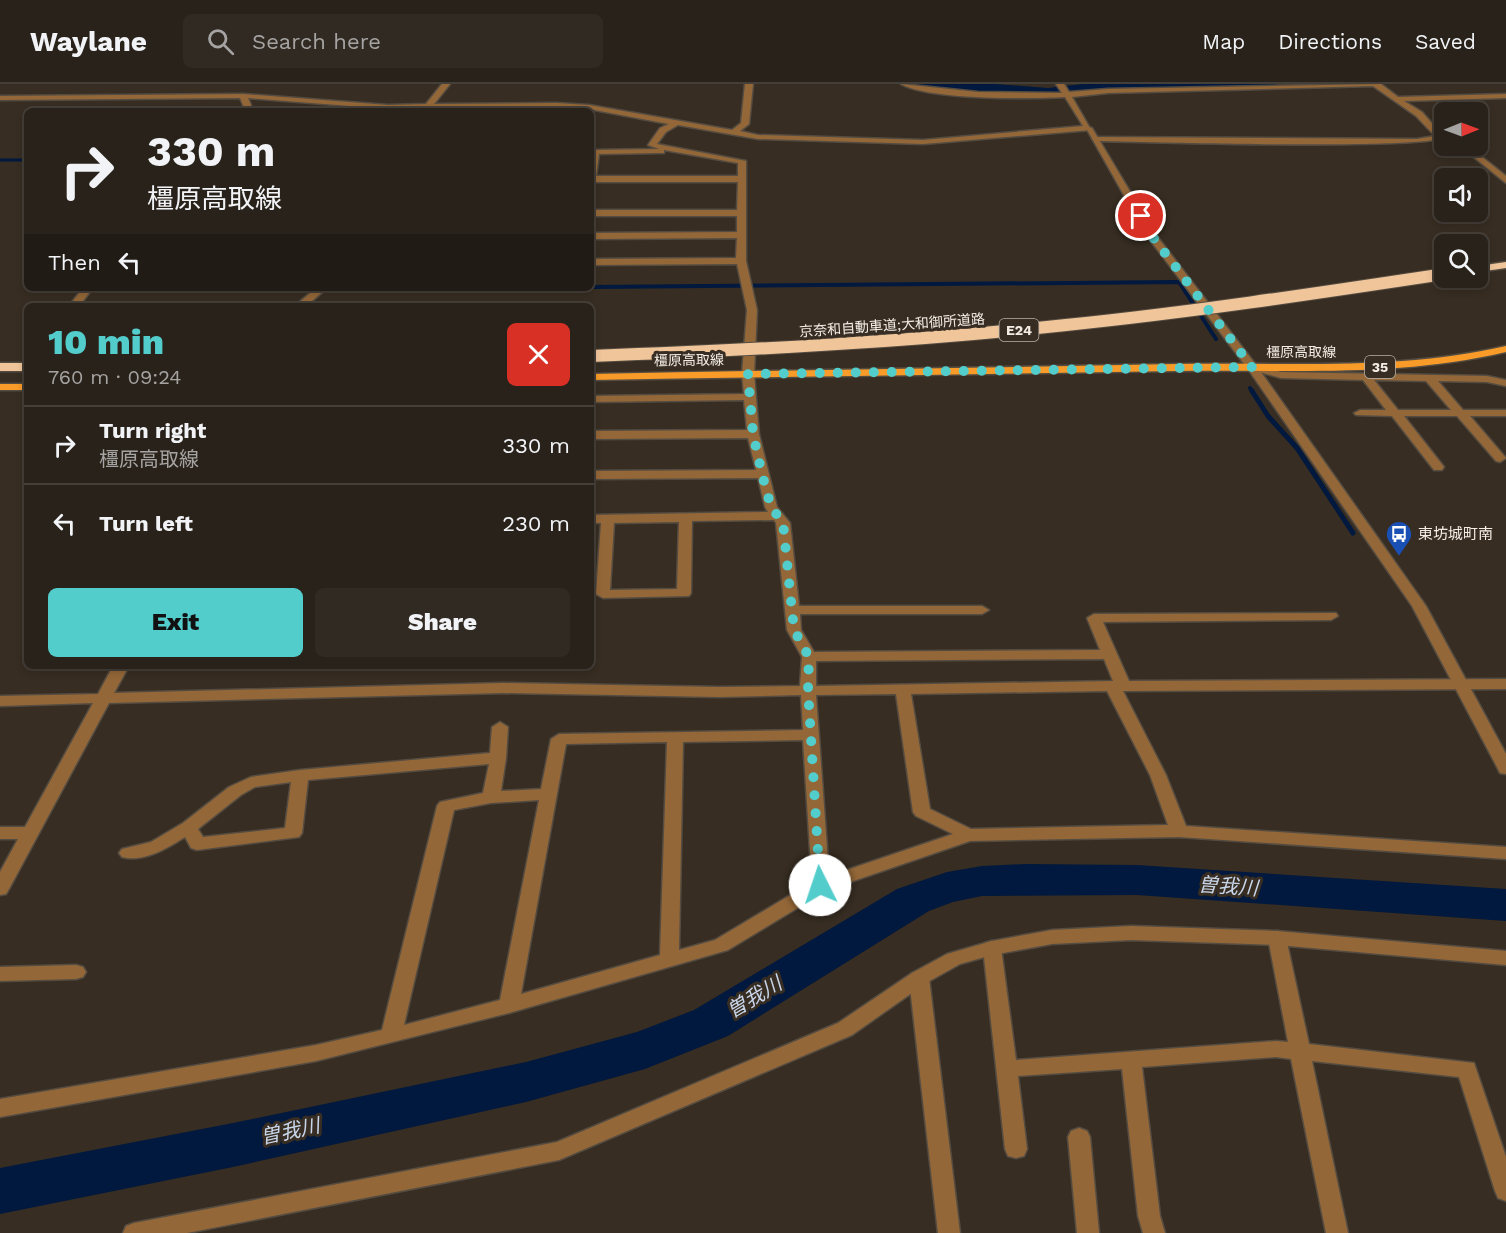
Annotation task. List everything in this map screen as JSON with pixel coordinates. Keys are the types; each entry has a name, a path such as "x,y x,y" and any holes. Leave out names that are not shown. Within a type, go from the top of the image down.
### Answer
{"highway":[{"path":"1488,268 1506,265"},
{"name":"京奈和自動車道;大和御所道路","path":"594,356 844,344 1042,328 1224,307 1434,276"},
{"path":"0,367 24,367"}],"main road":[{"name":"橿原高取線","path":"594,377 1414,365 1467,358 1506,349"},
{"path":"0,387 24,386"}],"street":[{"path":"428,108 436,93 446,84"},
{"path":"731,134 745,124 749,84"},
{"path":"905,84 920,88 968,92 1066,95 1376,84 1434,126"},
{"path":"1060,84 1152,236 1252,367 1419,606 1505,766"},
{"path":"1395,99 1476,94 1506,96"},
{"path":"0,98 243,96 404,108"},
{"path":"243,96 246,108"},
{"path":"459,108 556,105 594,108"},
{"path":"594,108 758,138 923,142 1088,128"},
{"path":"1095,139 1299,142 1417,141 1441,138 1424,119"},
{"path":"676,123 663,130 651,146 690,163 741,178"},
{"path":"594,159 595,152 641,165 690,163"},
{"path":"1476,156 1506,180"},
{"path":"594,178 641,165 742,161 741,261 749,287 752,310 748,374 753,434 771,507 783,523 794,630 809,657 808,689 820,885"},
{"path":"594,213 740,213"},
{"path":"594,236 740,235"},
{"path":"594,262 741,261"},
{"path":"76,303 86,291"},
{"path":"304,303 318,291"},
{"path":"1252,367 1281,375 1487,379 1505,384"},
{"path":"1366,377 1438,467"},
{"path":"1430,379 1500,458"},
{"path":"594,399 750,397"},
{"path":"1360,413 1506,413"},
{"path":"594,435 753,434"},
{"path":"594,476 762,474"},
{"path":"594,519 779,516"},
{"path":"608,519 603,594 684,593 686,518"},
{"path":"793,610 982,610"},
{"path":"1179,831 1158,775 1118,687 1109,654 1094,618 1332,616"},
{"path":"809,657 1109,654"},
{"path":"0,888 120,669"},
{"path":"0,701 503,688 718,692 1243,684 1506,684"},
{"path":"903,689 922,812 969,835"},
{"path":"491,797 498,758 500,727"},
{"path":"509,1005 560,739 811,735"},
{"path":"669,960 675,737"},
{"path":"128,853 156,847 189,827 235,791 251,782 300,775 498,758"},
{"path":"189,827 197,844 292,833 300,775"},
{"path":"391,1036 446,806 491,797 549,794"},
{"path":"0,1108 316,1053 509,1005 669,960 721,945 820,885 969,835 1179,831 1506,853"},
{"path":"0,833 32,832"},
{"path":"134,1233 559,1151 845,1029 919,978 954,960 992,948 1052,937 1131,933 1277,938 1506,958"},
{"path":"1277,938 1337,1233"},
{"path":"992,948 1016,1149"},
{"path":"0,974 76,972"},
{"path":"919,978 950,1233"},
{"path":"1006,1069 1276,1049 1467,1069 1506,1191"},
{"path":"1131,1059 1149,1216 1154,1233"},
{"path":"1079,1137 1088,1233"}],"waterway":[{"path":"923,84 1048,93 1111,86 1269,84"},
{"path":"0,160 24,160"},
{"path":"594,287 1179,282 1216,339"},
{"path":"1250,388 1253,393"},
{"path":"1252,391 1268,416 1297,448 1353,533"},
{"name":"曽我川","path":"0,1191 233,1145 526,1082 645,1049 711,1023 913,900 947,888 982,881 1137,880 1506,905"}],"place":[{"name":"東坊城町南","path":"1399,557"}],"route":[{"path":"820,885 808,689 809,657 794,630 783,523 771,507 762,474 753,434 748,374 1252,367 1152,236 1141,216"}]}
